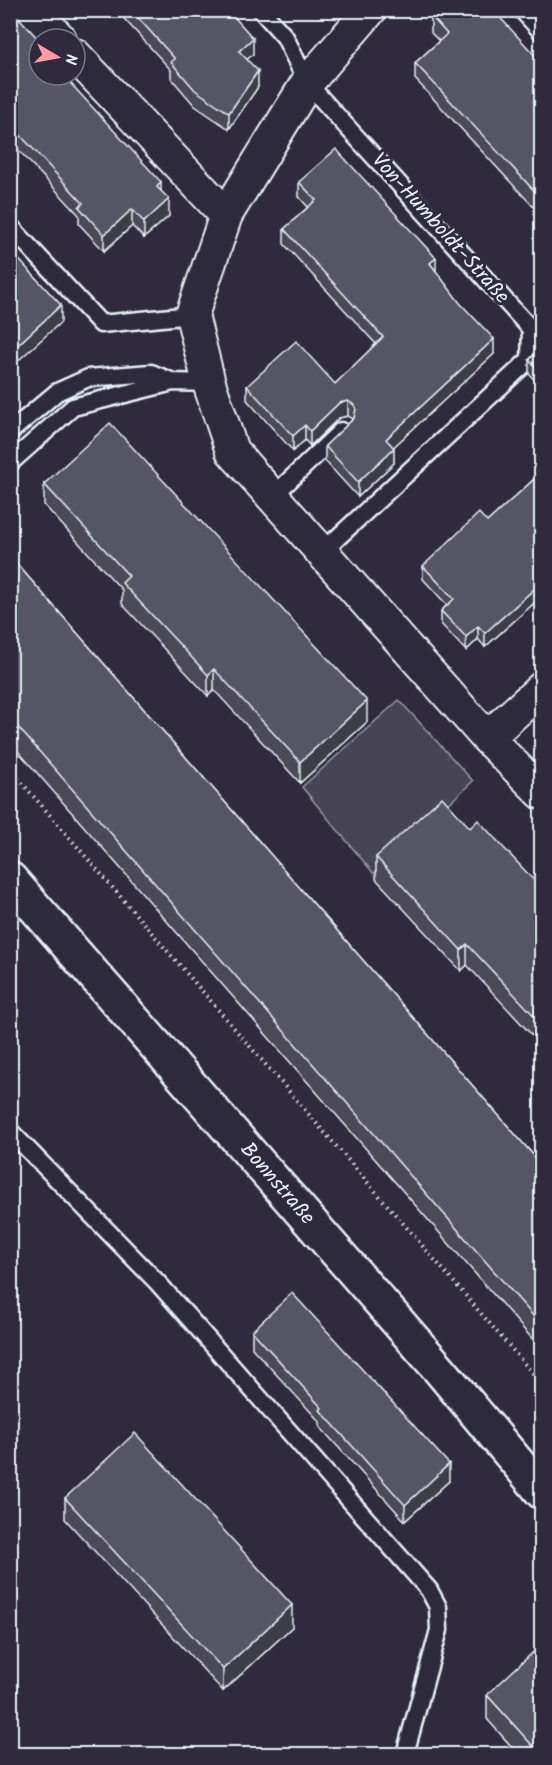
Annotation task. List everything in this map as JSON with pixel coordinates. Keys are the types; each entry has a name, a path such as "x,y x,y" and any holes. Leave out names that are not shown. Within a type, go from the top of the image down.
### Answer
{"main road":[{"name":"Bonnstraße","path":"10,879 440,1370 542,1492"}],"street":[{"path":"33,10 49,27"},
{"path":"370,10 307,84 226,215 192,315 209,383 232,451 487,738 542,793"},
{"path":"87,68 226,215"},
{"path":"487,738 537,699"}],"lane":[{"name":"Von-Humboldt-Straße","path":"261,10 285,37 307,84 536,330 530,359 321,553"},
{"path":"522,10 542,32"},
{"path":"10,226 101,324 192,315"},
{"path":"10,432 57,392 88,378 151,373 173,382"},
{"path":"10,463 73,407 173,382 209,383"},
{"path":"272,496 346,426"},
{"path":"10,1131 158,1283 429,1590 438,1607 439,1630 405,1755"}],"path":[{"path":"10,769 542,1384"}],"shaded area":[{"path":"399,700 473,781 374,874 302,787"}],"building":[{"path":"10,10 12,10 27,27 27,87 74,87 161,182 157,187 169,199 144,222 132,209 104,235 79,207 83,203 10,124"},
{"path":"131,10 228,10 253,38 239,51 258,71 229,113 195,90 171,62 175,59"},
{"path":"438,10 493,10 542,63 542,199 415,63 447,34 431,16"},
{"path":"336,149 436,258 430,263 460,303 494,339 386,439 394,448 358,482 325,446 354,418 356,409 354,405 348,401 339,403 310,431 305,425 293,436 247,386 296,341 335,384 383,337 284,229 316,200 299,182"},
{"path":"10,250 61,305 10,352"},
{"path":"542,346 542,374 529,360"},
{"path":"110,423 367,701 300,762 214,669 208,675 122,583 129,576 44,484"},
{"path":"542,472 542,582 485,633 478,626 466,637 441,611 454,599 423,566 479,513 487,522"},
{"path":"10,556 542,1165 542,1326 10,718"},
{"path":"442,797 470,828 478,820 542,889 542,1024 467,944 461,950 376,857"},
{"path":"292,1293 449,1464 405,1505 252,1331"},
{"path":"135,1433 292,1605 223,1669 65,1498"},
{"path":"542,1644 542,1755 541,1755 487,1695"}]}
